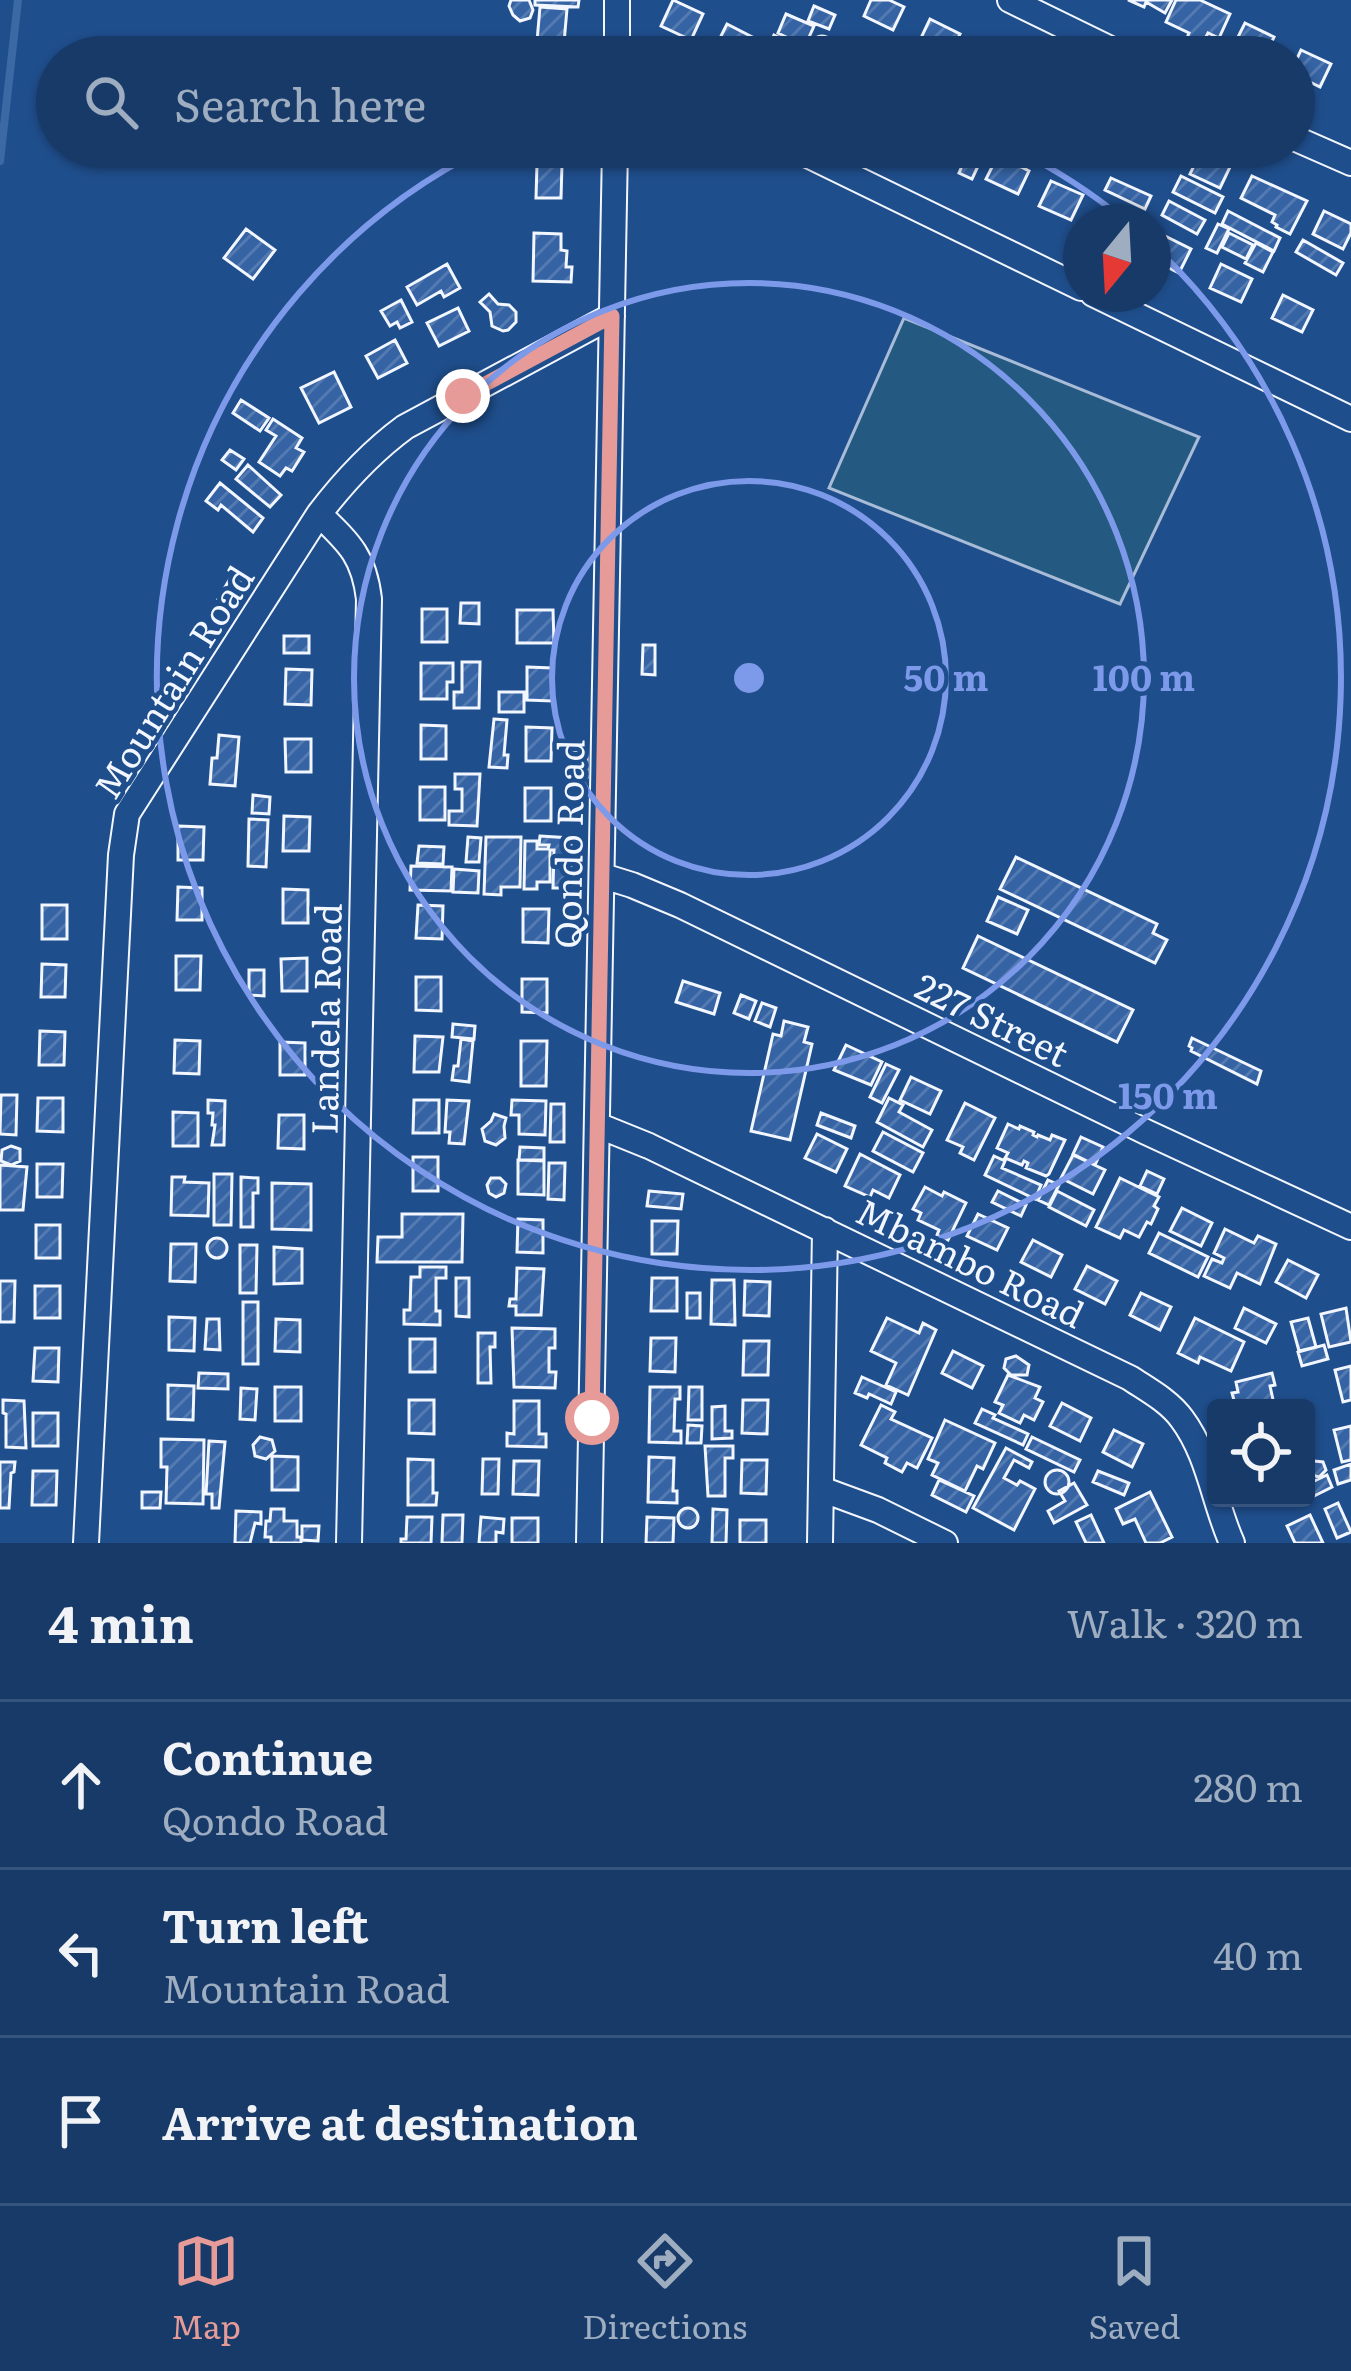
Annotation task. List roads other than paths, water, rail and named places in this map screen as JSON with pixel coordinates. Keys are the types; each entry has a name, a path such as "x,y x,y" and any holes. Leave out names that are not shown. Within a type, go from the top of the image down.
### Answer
{"street":[{"path":"617,0 617,36"},
{"path":"1010,0 1084,36"},
{"path":"1315,147 1351,163"},
{"name":"Qondo Road","path":"589,1543 616,168"},
{"path":"834,168 1063,279"},
{"path":"1130,312 1351,419"},
{"name":"Mountain Road","path":"86,1543 123,829 136,797 349,475 405,427 612,316"},
{"name":"Landela Road","path":"319,514 362,562 369,599 349,1543"},
{"name":"227 Street","path":"603,876 653,892 1351,1227"},
{"name":"Mbambo Road","path":"597,1125 1130,1378 1181,1416 1232,1543"},
{"path":"820,1543 825,1230"},
{"path":"821,1489 945,1543"}],"waterway":[{"path":"0,161 18,0"}]}
